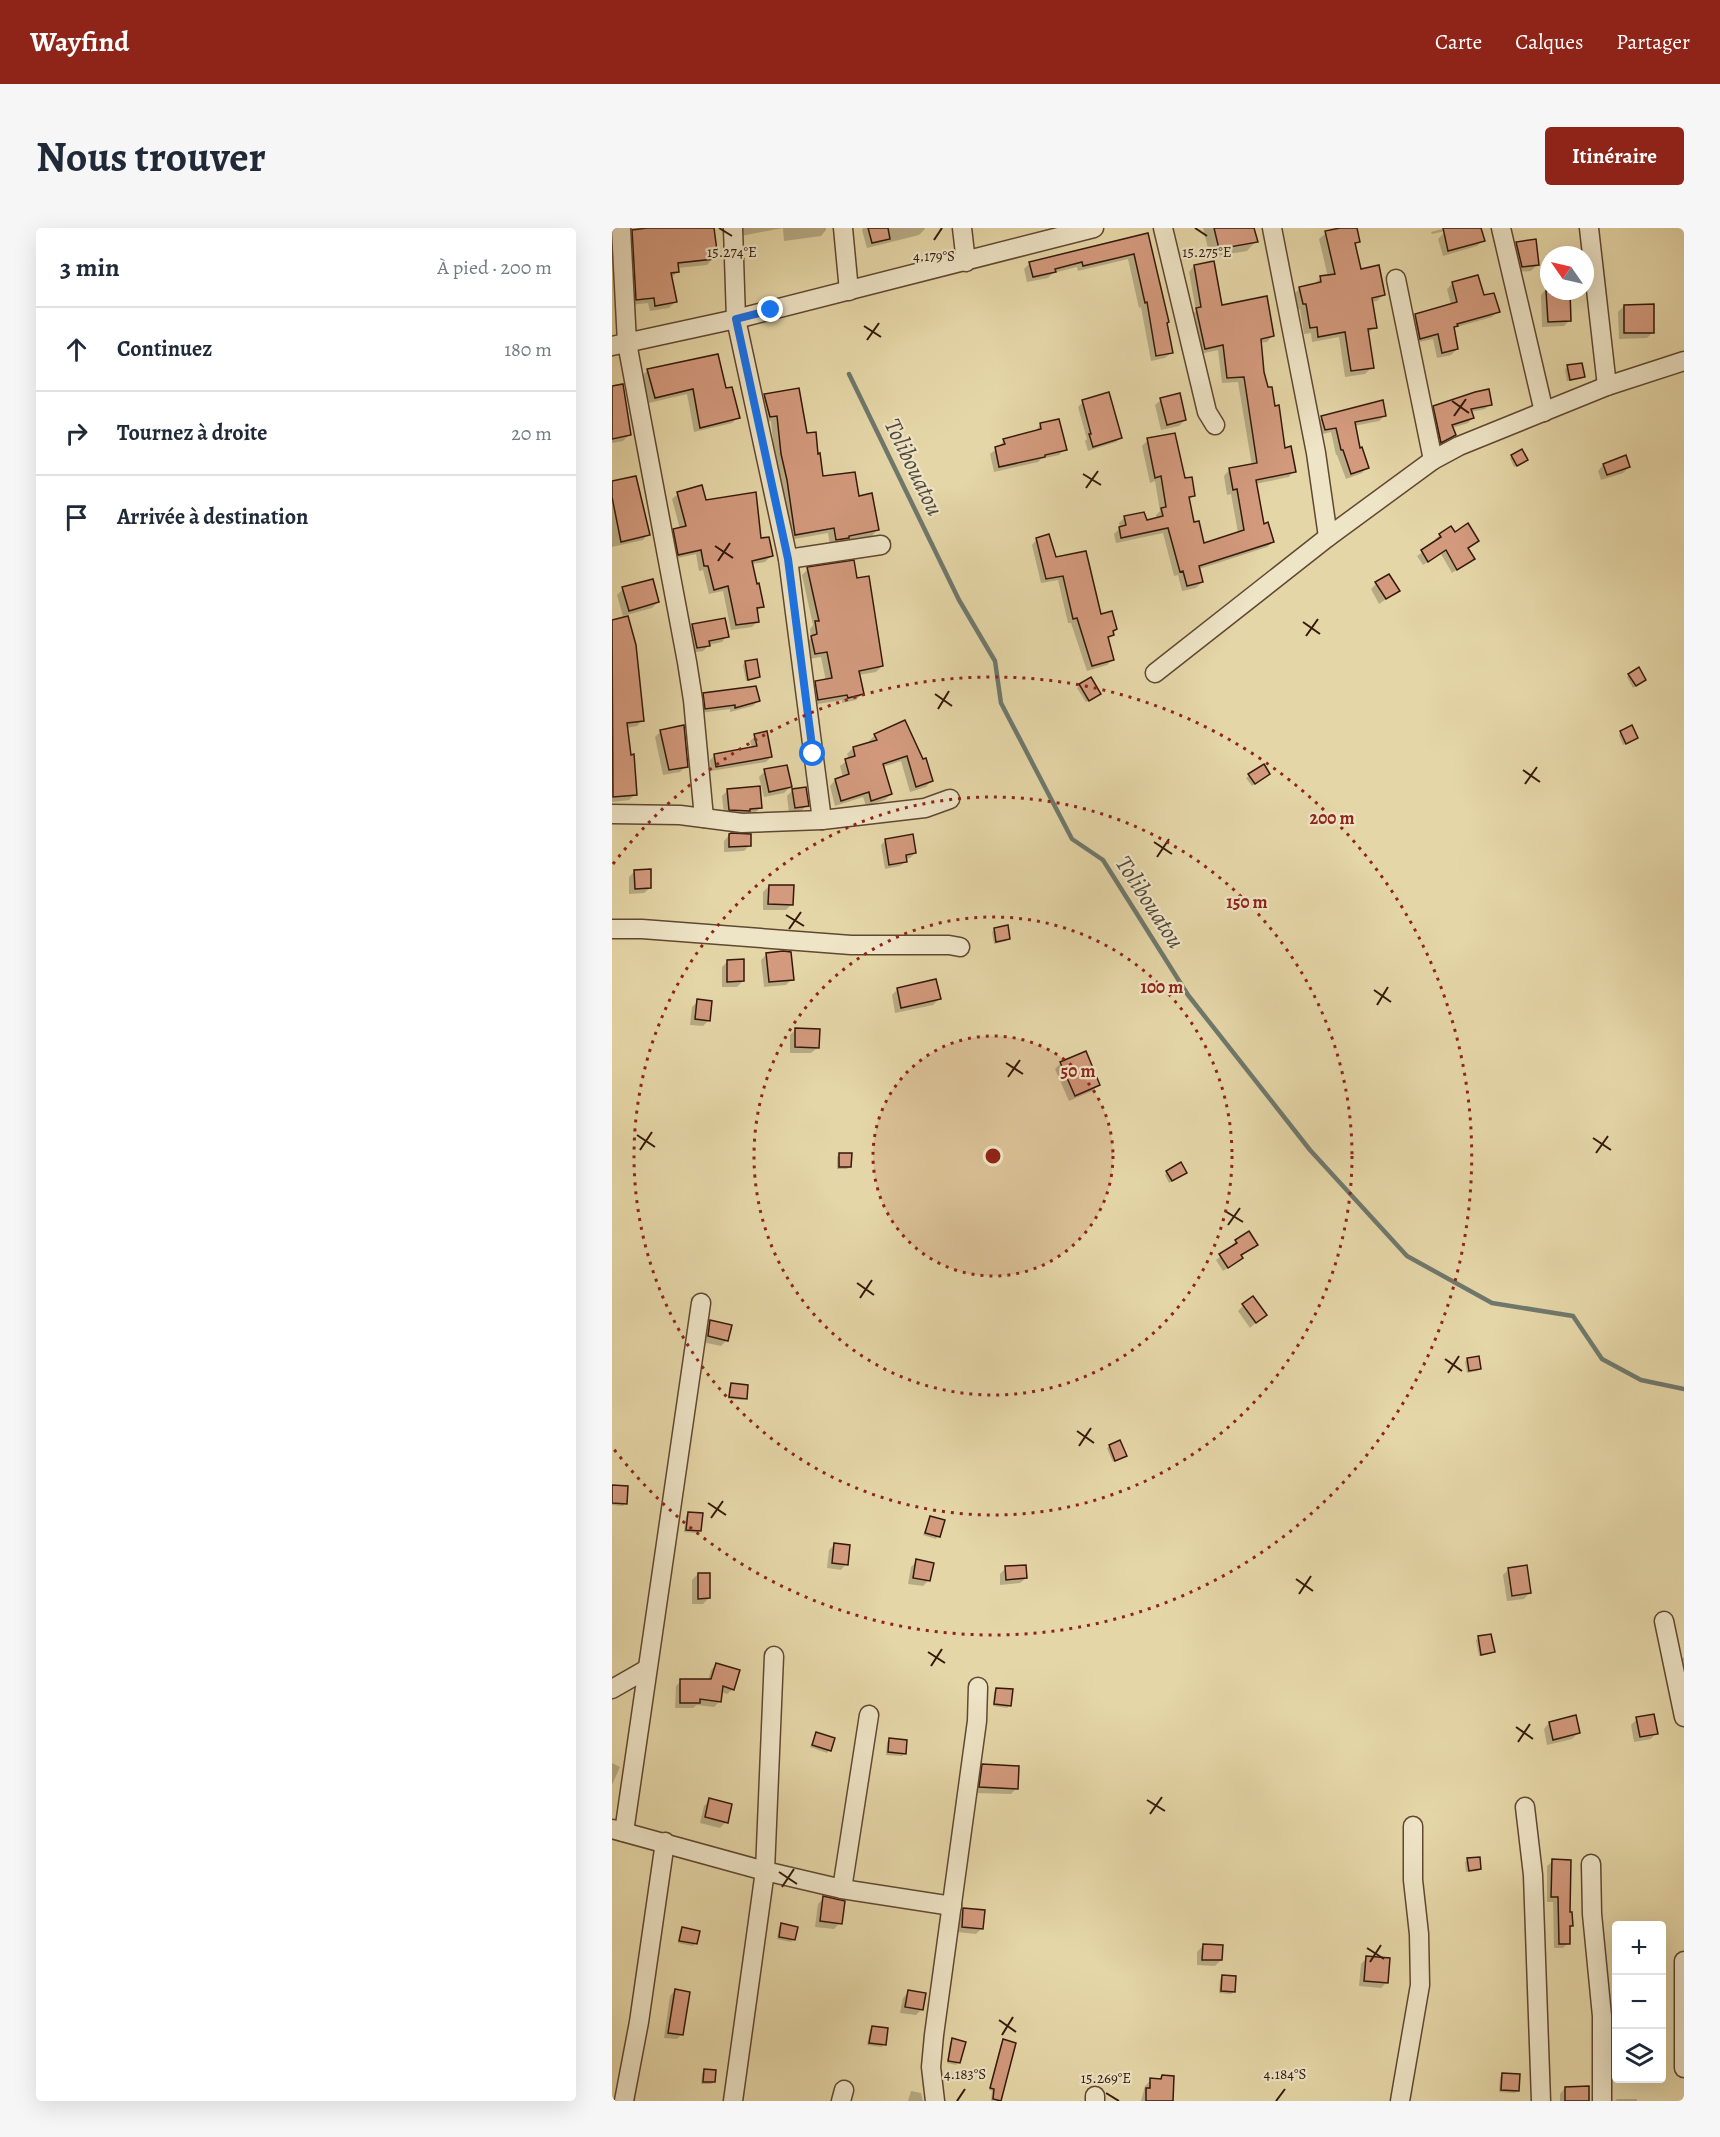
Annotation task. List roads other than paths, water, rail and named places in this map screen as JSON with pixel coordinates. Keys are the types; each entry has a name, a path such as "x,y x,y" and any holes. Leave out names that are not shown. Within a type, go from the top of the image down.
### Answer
{"street":[{"path":"621,228 619,345 690,681 704,818"},
{"path":"733,228 736,319 788,559 822,820"},
{"path":"843,228 849,291"},
{"path":"962,228 966,262"},
{"path":"619,345 736,319 966,262 1065,232 1094,228"},
{"path":"1163,228 1207,412 1215,425"},
{"path":"1272,228 1316,453 1328,537"},
{"path":"1501,228 1544,412"},
{"path":"1589,228 1607,386"},
{"path":"1396,279 1433,460"},
{"path":"1155,673 1328,537 1433,460 1459,446 1607,386 1684,362"},
{"path":"788,559 881,545"},
{"path":"612,814 680,815 742,823 822,820 925,808 950,799"},
{"path":"612,929 654,930 851,945 960,947"},
{"path":"700,1303 647,1670 618,1830 765,1871 842,1888 952,1906"},
{"path":"1664,1621 1684,1717"},
{"path":"734,2101 765,1871 774,1656"},
{"path":"612,1689 647,1670"},
{"path":"935,2101 932,2056 977,1721 978,1687"},
{"path":"842,1888 869,1715"},
{"path":"1525,1807 1533,1875 1541,2101"},
{"path":"1400,2101 1420,1985 1419,1934 1413,1880 1413,1826"},
{"path":"624,2101 639,2022 664,1842"},
{"path":"1591,1864 1592,1914 1602,2016 1602,2101"},
{"path":"1684,1961 1684,2068"}],"waterway":[{"name":"Tolibouatou","path":"849,374 959,600 995,661 1001,703 1072,839 1103,860 1188,995 1310,1150 1407,1256 1492,1303 1573,1316 1602,1359 1641,1380 1684,1389"}]}
